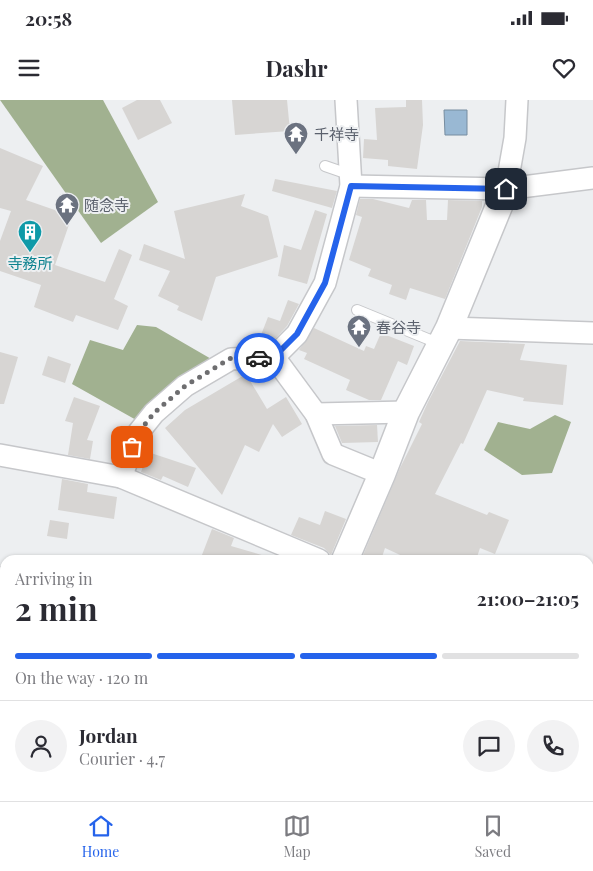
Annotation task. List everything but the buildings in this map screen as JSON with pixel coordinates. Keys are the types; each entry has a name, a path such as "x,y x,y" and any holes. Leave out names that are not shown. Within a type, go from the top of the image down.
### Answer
{"street":[{"path":"121,477 138,433 154,413 185,386 231,358 274,357 297,334 325,283 351,181 346,100"},
{"path":"347,555 406,412 445,336 506,189 515,138 517,100"},
{"path":"351,181 506,189 593,178"},
{"path":"445,336 593,332"},
{"path":"274,357 316,414 333,454 382,474"},
{"path":"316,414 406,412"},
{"path":"0,455 121,477 307,555"}],"lane":[{"path":"325,166 351,181"},
{"path":"357,310 445,336"}],"green space":[{"path":"0,100 103,100 158,202 101,243"},
{"path":"137,325 156,327 213,360 138,421 72,384 90,340 123,350"},
{"path":"555,415 571,422 552,473 522,475 484,450 498,422 530,429"}],"water":[{"path":"444,110 467,110 467,135 445,135"}],"way so far":[{"path":"132,447 138,433 154,413 185,386 231,358 259,358"}],"place":[{"name":"千祥寺","path":"296,155"},
{"name":"随念寺","path":"67,226"},
{"name":"寺務所","path":"30,253"},
{"name":"春谷寺","path":"359,348"}],"route":[{"path":"259,358 274,357 297,334 325,283 351,186 506,189"}]}
